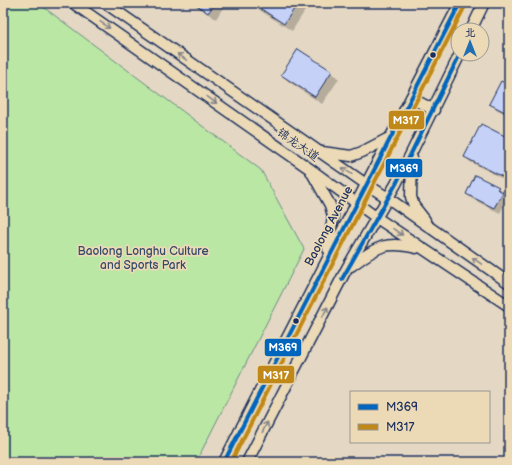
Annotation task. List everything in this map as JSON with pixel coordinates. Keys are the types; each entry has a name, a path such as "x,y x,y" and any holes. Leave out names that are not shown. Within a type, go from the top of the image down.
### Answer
{"main road":[{"name":"锦龙大道","path":"73,3 310,169 356,204 509,306"},
{"name":"锦龙大道","path":"104,3 509,283"},
{"name":"Baolong Avenue","path":"224,462 327,259 460,3"},
{"path":"476,22 484,3"},
{"path":"247,462 347,268 388,198 434,110 456,62"},
{"path":"411,98 434,110"},
{"path":"319,152 351,156 362,152 391,136"},
{"path":"412,151 411,197 414,206 432,229"},
{"path":"310,169 330,205 333,216 327,259"},
{"path":"347,268 370,252 383,246 393,244 405,245 424,250"}],"green space":[{"name":"Baolong Longhu Culture and Sports Park","path":"3,3 38,3 261,170 304,249 196,462 3,462"}],"building":[{"path":"194,3 215,3 208,13"},
{"path":"252,3 298,3 284,24"},
{"path":"298,49 332,71 315,97 281,75"},
{"path":"501,81 509,85 509,114 489,104"},
{"path":"481,124 509,138 509,180 464,157"},
{"path":"475,175 499,187 497,189 503,192 494,208 466,194"}],"transit line":[{"name":"M369","path":"224,462 460,3"},
{"name":"M317","path":"231,462 465,6"},
{"name":"M369","path":"342,279 396,184 456,62"}]}
